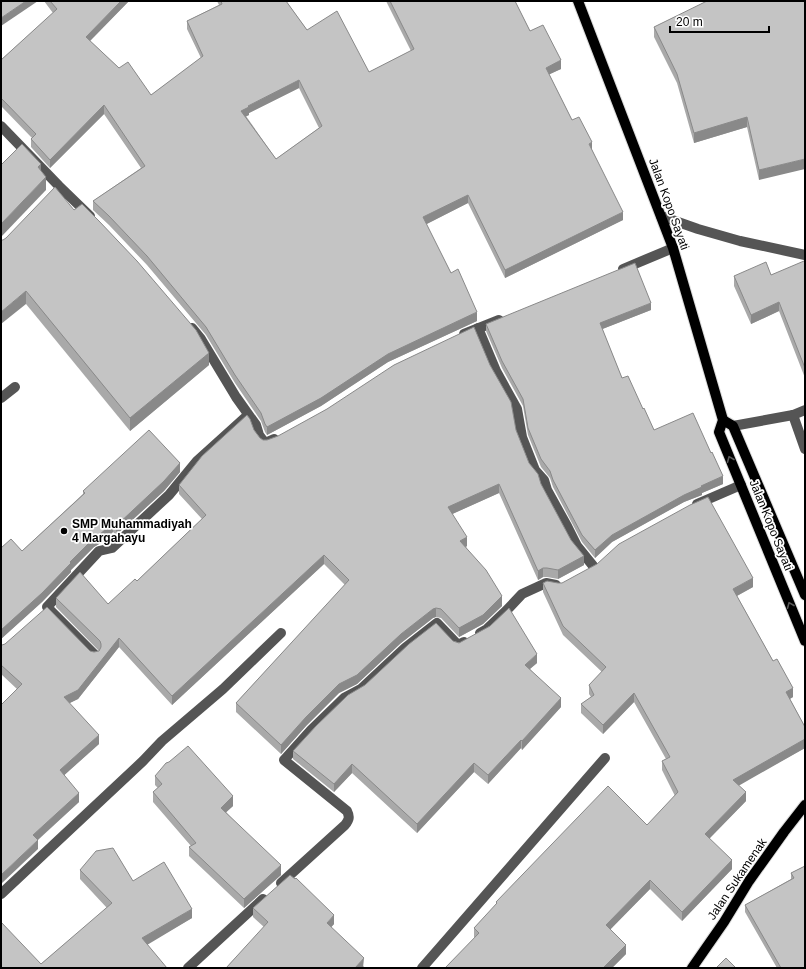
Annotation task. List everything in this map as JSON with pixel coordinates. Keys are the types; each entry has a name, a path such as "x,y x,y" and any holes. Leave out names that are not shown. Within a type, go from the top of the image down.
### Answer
{"main road":[{"name":"Jalan Kopo Sayati","path":"578,1 673,248 723,420 719,432 805,641"},
{"path":"723,420 733,426"},
{"name":"Jalan Kopo Sayati","path":"733,426 805,595"},
{"name":"Jalan Sukamenak","path":"692,968 724,922 749,881 805,805"}],"street":[{"path":"1,126 56,189 99,224"},
{"path":"662,219 740,241 805,255"},
{"path":"615,272 673,248"},
{"path":"455,338 507,316"},
{"path":"186,321 201,338 248,415 256,425 259,435 265,443 282,435"},
{"path":"478,328 496,371 517,409 522,437 535,470 544,480 547,490 568,526 577,546 597,564 582,573"},
{"path":"1,398 15,387"},
{"path":"733,426 793,415 805,410"},
{"path":"95,655 44,610 99,551 112,548 169,495 197,461 248,415"},
{"path":"793,415 805,449"},
{"path":"687,508 740,485"},
{"path":"188,968 346,825 349,820 347,811 284,760 311,730 344,698 361,689 405,648 438,623 458,645 487,629 506,612 522,594 546,583 559,586 565,583"},
{"path":"1,894 143,761 162,741 223,688 281,633"},
{"path":"422,968 605,758"}],"building":[{"path":"1,1 26,1 1,18"},
{"path":"50,1 121,1 86,37 119,68 128,62 151,95 203,56 187,21 222,4 221,1 286,1 307,30 337,11 369,72 414,49 390,1 515,1 530,31 543,25 561,60 546,68 572,120 579,117 592,142 589,144 623,212 505,270 468,195 423,217 451,273 458,269 477,312 388,354 321,398 267,427 261,413 235,375 206,327 147,256 93,201 145,166 104,105 50,160 31,139 36,134 1,98 1,60 57,9","holes":["299,80 322,126 276,159 241,111"]},
{"path":"707,1 805,1 805,159 759,170 747,117 694,133 677,74 654,27"},
{"path":"22,144 41,164 38,167 46,177 1,224 1,165"},
{"path":"55,187 74,210 82,204 137,261 196,330 209,353 130,418 26,291 1,312 1,240 6,238"},
{"path":"804,261 805,368 779,302 751,315 734,276 766,262 771,275"},
{"path":"635,263 651,303 600,323 622,378 628,376 654,430 693,413 723,476 684,495 612,535 595,550 582,535 553,480 550,471 541,459 528,428 523,399 502,361 486,324"},
{"path":"474,327 490,365 511,402 516,430 529,463 538,474 541,484 571,540 584,556 558,570 543,568 538,571 499,484 448,507 467,537 460,541 486,570 502,596 483,615 459,628 441,609 433,609 401,634 357,675 339,684 281,745 236,703 349,580 324,555 172,696 119,638 78,690 64,697 99,735 60,770 79,793 33,835 38,840 1,875 1,705 22,684 1,665 1,645 5,644 47,607 90,651 99,651 101,647 100,641 56,598 80,572 108,604 135,579 137,581 206,515 179,485 202,456 247,415 254,430 260,438 267,440 278,436 327,409 394,365"},
{"path":"149,430 180,463 164,481 116,526 113,523 94,538 42,593 1,630 1,548 11,539 22,551 85,493 83,491"},
{"path":"708,497 753,578 733,589 773,661 777,659 793,688 786,692 805,727 805,739 733,780 746,792 705,834 732,860 682,912 650,880 606,925 626,945 603,968 445,968 479,933 474,928 497,903 496,902 608,786 647,825 678,792 662,761 670,757 634,693 603,725 581,704 594,695 589,685 606,667 563,626 543,583 547,581 562,583 597,564 619,544 690,505"},
{"path":"509,608 537,654 525,665 561,698 522,741 521,740 488,775 474,763 417,824 352,764 334,784 293,751 348,695 365,685 409,644 436,623 453,641 459,643 490,626"},
{"path":"188,746 233,796 221,808 281,865 244,899 189,847 196,843 153,792 162,784 155,776 166,763"},
{"path":"113,848 133,881 164,862 192,909 142,938 167,968 1,968 1,922 41,964 112,903 80,870 96,851"},
{"path":"805,866 805,968 781,968 745,905 794,878 791,873"},
{"path":"290,875 295,879 296,878 334,915 327,923 364,958 355,968 226,968 268,922 253,908"},
{"path":"726,958 736,968 716,968"}],"place":[{"name":"SMP Muhammadiyah 4 Margahayu","path":"64,531"}]}
